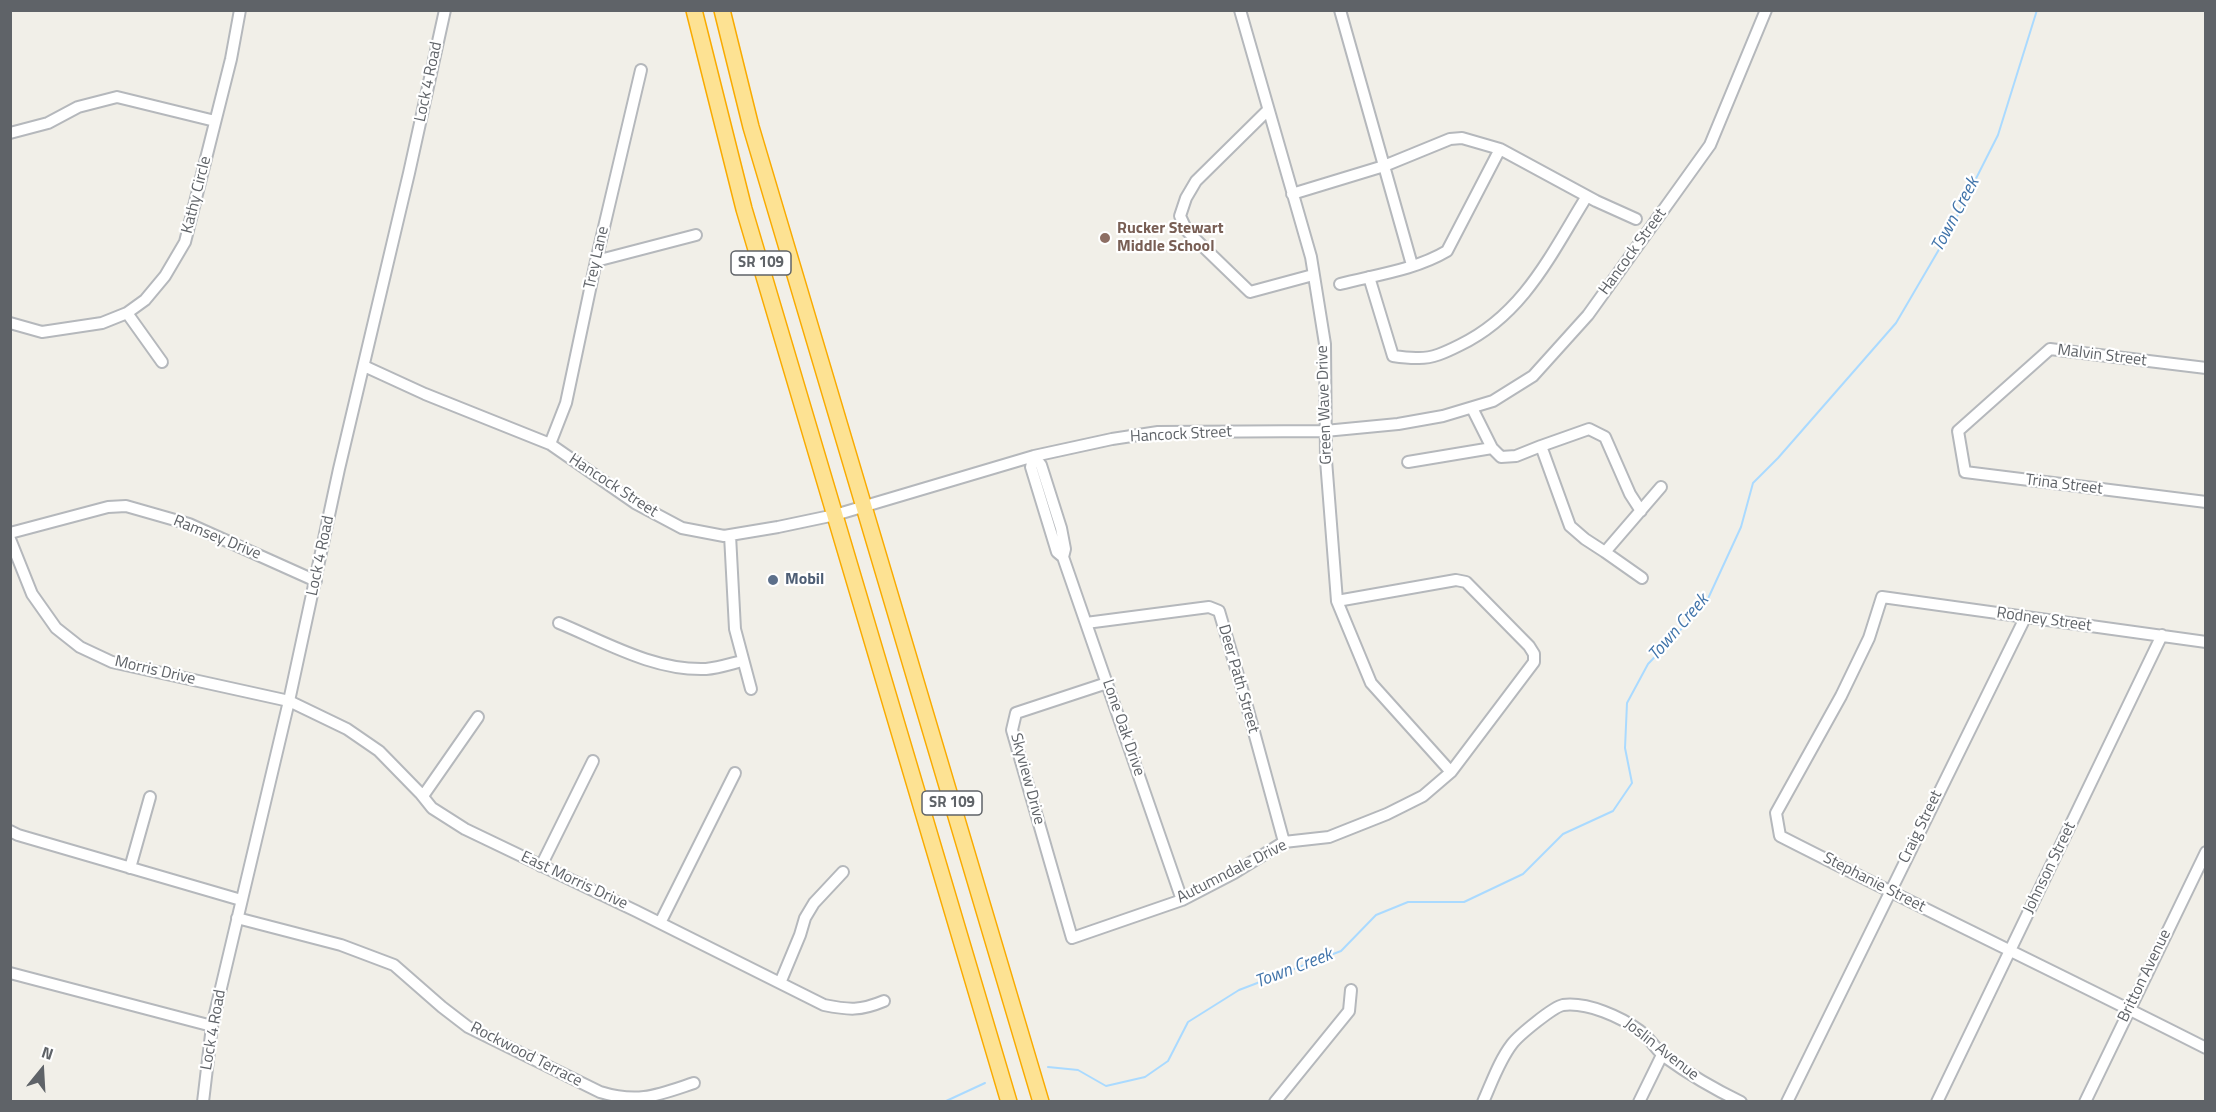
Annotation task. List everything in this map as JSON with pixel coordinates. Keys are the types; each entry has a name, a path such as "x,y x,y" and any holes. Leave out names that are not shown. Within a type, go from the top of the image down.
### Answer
{"highway":[{"name":"SR 109","path":"694,10 744,209 1009,1101"},
{"name":"SR 109","path":"722,10 751,127 1041,1101"}],"street":[{"name":"Kathy Circle","path":"10,323 42,332 102,323 127,313 145,300 165,276 185,242 231,59 240,10"},
{"name":"Lock 4 Road","path":"203,1101 212,1026 289,701 445,10"},
{"name":"Green Wave Drive","path":"1240,10 1314,275 1324,345 1325,431 1337,601 1371,683 1451,772"},
{"path":"1340,10 1412,265"},
{"name":"Hancock Street","path":"363,366 425,394 550,444 635,503 682,528 724,536 835,514 1034,456 1112,439 1158,432 1325,431 1398,424 1443,416 1493,401 1533,376 1588,315 1710,145 1766,10"},
{"name":"Trey Lane","path":"550,444 566,403 640,70"},
{"path":"10,133 48,123 78,106 117,97 215,121"},
{"path":"1268,110 1196,181 1186,198 1180,216 1187,231 1250,292 1314,275"},
{"path":"1292,194 1384,166 1449,140 1462,138 1500,149 1587,196 1636,219"},
{"path":"1340,284 1436,258 1447,251 1500,149"},
{"path":"1369,277 1393,356 1417,358 1440,355 1480,335 1506,315 1537,278 1587,196"},
{"path":"596,261 696,236"},
{"path":"127,313 162,362"},
{"name":"Malvin Street","path":"1958,431 2050,349 2205,368"},
{"path":"1472,408 1492,448 1501,458 1516,456 1589,429 1605,437 1630,494 1641,511"},
{"name":"Trina Street","path":"1958,431 1965,472 2205,502"},
{"path":"1541,446 1570,526 1642,578"},
{"path":"1408,462 1492,448"},
{"name":"Lone Oak Drive","path":"1034,456 1031,467 1057,552 1063,557 1182,900"},
{"path":"1605,552 1661,487"},
{"name":"Ramsey Drive","path":"10,532 108,507 126,506 189,524 316,581"},
{"path":"730,535 735,628 751,689"},
{"name":"Morris Drive","path":"10,538 32,594 56,628 80,647 112,662 289,701"},
{"name":"Autumndale Drive","path":"1072,938 1182,900 1234,873 1284,842 1329,837 1363,825 1423,796 1451,772 1534,663 1534,654 1529,645 1466,582 1456,580 1337,601"},
{"name":"Rodney Street","path":"1882,597 2205,642"},
{"name":"Stephanie Street","path":"1882,597 1869,638 1845,687 1776,813 1780,836 2205,1048"},
{"name":"Deer Path Street","path":"1086,623 1209,607 1219,611 1284,842"},
{"name":"Craig Street","path":"1787,1101 2025,618"},
{"path":"559,623 666,666 709,669 742,661"},
{"name":"Johnson Street","path":"1937,1101 2162,635"},
{"name":"Skyview Drive","path":"1072,938 1012,730 1016,713 1107,683"},
{"name":"East Morris Drive","path":"289,701 347,729 371,745 423,796 432,808 465,829 824,1005 847,1010 864,1009 884,1001"},
{"path":"423,796 478,717"},
{"path":"541,866 593,761"},
{"path":"660,923 735,773"},
{"path":"130,868 150,797"},
{"path":"10,831 18,836 241,900"},
{"name":"Britton Avenue","path":"2085,1101 2205,852"},
{"path":"780,983 805,918 814,903 843,872"},
{"name":"Rockwood Terrace","path":"237,918 341,945 394,965 468,1027 600,1092 620,1098 635,1099 654,1096 694,1083"},
{"path":"10,973 212,1026"},
{"path":"1275,1101 1349,1011 1351,990"},
{"name":"Joslin Avenue","path":"1483,1101 1502,1060 1513,1044 1532,1026 1562,1005 1587,1007 1613,1015 1642,1032 1662,1055 1705,1084 1741,1101"},
{"path":"1639,1101 1662,1055"}],"waterway":[{"name":"Town Creek","path":"1048,1067 1078,1070 1106,1086 1145,1077 1168,1061 1188,1022 1239,990 1341,951 1376,915 1408,902 1464,902 1523,874 1563,834 1613,811 1632,783 1625,748 1627,703 1648,664 1706,603 1741,527 1753,483 1778,458 1896,323 1948,234 1998,135 2037,10"},
{"name":"Town Creek","path":"944,1102 985,1083"}],"place":[{"name":"Rucker Stewart Middle School","path":"1105,238"},
{"name":"Mobil","path":"773,580"}]}
